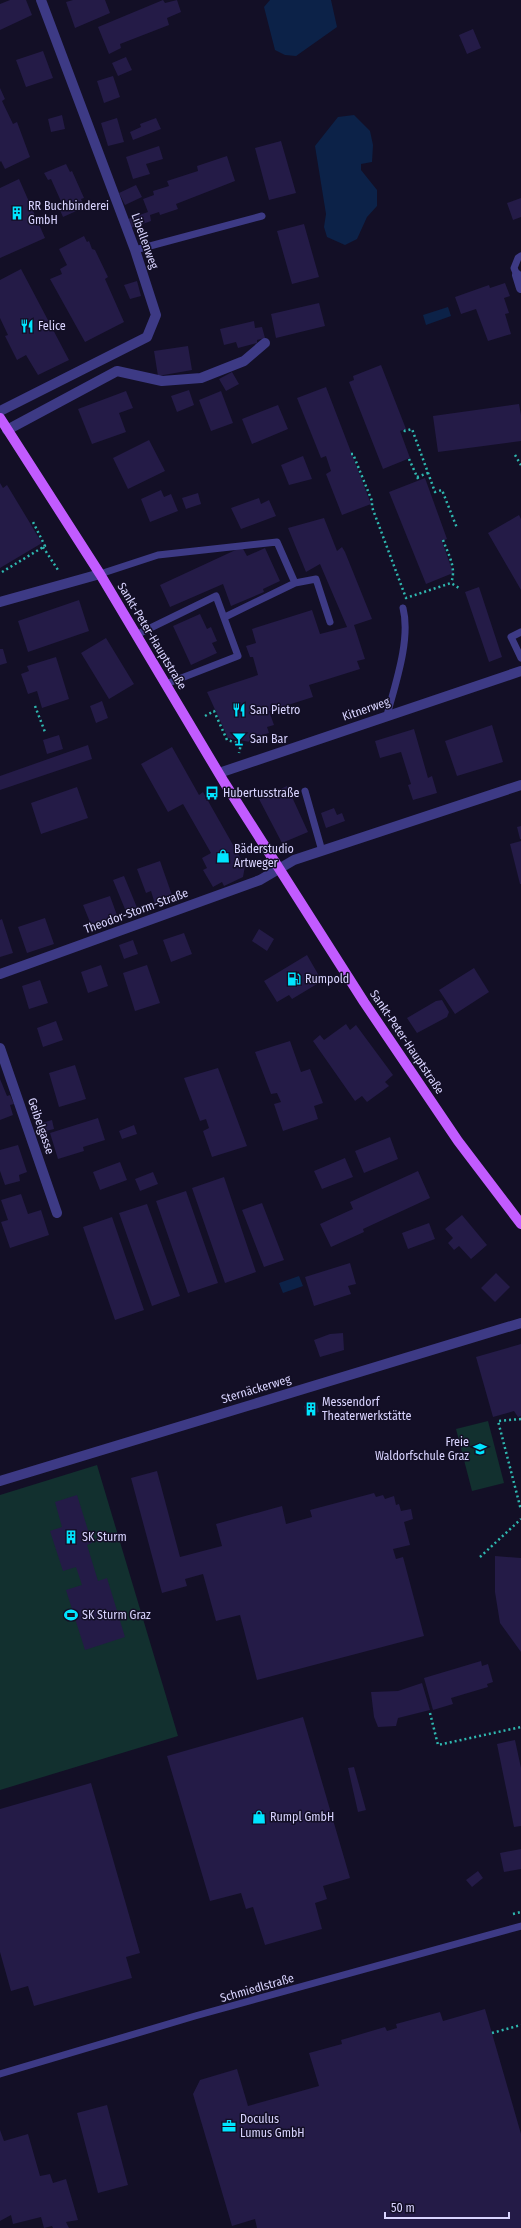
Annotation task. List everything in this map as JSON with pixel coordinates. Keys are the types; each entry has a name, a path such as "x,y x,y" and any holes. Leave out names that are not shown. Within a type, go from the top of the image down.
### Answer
{"main road":[{"name":"Sankt-Peter-Hauptstraße","path":"0,418 100,574 219,773 364,1002 458,1142 521,1224"}],"street":[{"name":"Libellenweg","path":"0,412 147,337 156,315 134,250 41,0"},
{"path":"517,275 521,288"},
{"path":"7,430 117,371 162,382 201,378 244,361 265,343"},
{"path":"0,602 100,574"},
{"name":"Kitnerweg","path":"219,773 387,715 520,672"},
{"path":"279,869 294,860 521,785"},
{"name":"Theodor-Storm-Straße","path":"0,974 260,880 279,869"},
{"name":"Geibelgasse","path":"0,1048 57,1213"},
{"name":"Sternäckerweg","path":"0,1481 521,1323"}],"lane":[{"path":"134,250 262,216"},
{"path":"517,275 514,268 518,258 521,256"},
{"path":"100,574 158,555 276,542 295,584"},
{"path":"225,617 295,584 316,579 330,622"},
{"path":"136,635 216,596 225,617 238,656 166,684"},
{"path":"387,715 397,678 407,622 403,608"},
{"path":"521,632 512,637 521,658"},
{"path":"305,791 322,851"},
{"name":"Schmiedlstraße","path":"0,2074 226,2008 521,1926"}],"path":[{"path":"404,430 405,432 412,429 435,492 442,490 456,528"},
{"path":"351,454 353,454 372,501 372,507 406,598 451,583"},
{"path":"515,455 521,465"},
{"path":"409,459 419,481"},
{"path":"417,477 428,473"},
{"path":"2,572 46,546 33,522"},
{"path":"443,540 452,564 454,575 451,583"},
{"path":"43,547 58,570"},
{"path":"451,583 459,588"},
{"path":"35,706 45,732"},
{"path":"205,716 214,711 227,740 241,744 239,753"},
{"path":"521,1419 498,1422 521,1510"},
{"path":"480,1557 521,1519"},
{"path":"430,1713 438,1745 521,1727"},
{"path":"492,2033 521,2024"}],"green space":[{"path":"488,1421 504,1483 472,1491 456,1429"},
{"name":"SK Sturm Graz","path":"97,1465 178,1736 0,1790 0,1495"}],"water":[{"path":"270,0 331,0 337,27 296,56 285,55 275,50 264,7"},
{"path":"354,115 370,131 373,145 372,162 361,164 361,170 377,190 377,206 367,217 357,239 345,245 327,237 324,227 326,214 315,146 338,117"},
{"path":"448,307 451,316 426,325 423,315"},
{"path":"299,1276 303,1286 283,1293 279,1283"}],"building":[{"path":"10,0 26,0 32,15 0,30 0,4"},
{"path":"73,0 105,0 110,13 75,28 66,2"},
{"path":"163,0 165,3 177,0 181,12 167,18 169,25 120,44 121,48 109,54 98,27"},
{"path":"473,29 481,48 467,54 459,35"},
{"path":"43,51 53,78 26,87 16,60"},
{"path":"126,57 132,70 118,76 112,63"},
{"path":"113,76 120,97 104,103 97,81"},
{"path":"0,88 5,99 2,101 13,124 17,122 30,157 5,169 1,161 0,162"},
{"path":"62,115 65,129 51,132 48,119"},
{"path":"117,118 124,142 108,146 101,123"},
{"path":"156,118 161,129 133,140 130,132 141,127 140,124"},
{"path":"281,141 296,193 269,200 255,148"},
{"path":"159,146 163,159 146,164 150,174 133,179 126,157"},
{"path":"227,156 235,181 176,204 178,209 160,215 159,212 150,215 151,221 131,228 128,219 148,212 143,199 154,195 153,191 169,186 167,181 198,171 197,166"},
{"path":"66,164 70,172 72,171 84,198 81,199 85,207 63,217 60,210 64,208 51,179 48,180 44,173"},
{"name":"RR Buchbinderei GmbH","path":"19,179 45,238 0,258 0,188"},
{"path":"136,185 142,197 125,205 119,193"},
{"path":"521,198 521,217 513,220 507,203"},
{"path":"304,224 319,277 292,284 277,231"},
{"path":"84,236 87,242 89,241 92,249 95,250 108,277 105,279 124,322 85,342 50,279 62,274 60,269 67,265 59,249"},
{"name":"Felice","path":"21,269 69,360 38,375 26,355 17,360 5,336 8,335 0,318 0,280"},
{"path":"137,281 141,296 130,299 124,285"},
{"path":"505,283 510,296 504,298 509,313 505,314 511,334 488,341 476,309 461,314 455,297 489,285 490,288"},
{"path":"319,303 325,326 276,338 271,314"},
{"path":"254,321 255,328 262,327 265,338 257,340 257,343 238,348 236,342 224,345 220,329"},
{"path":"188,346 192,370 158,376 154,351"},
{"path":"381,365 406,429 400,431 410,458 383,469 349,382 354,380 353,376"},
{"path":"232,372 239,384 226,391 219,379"},
{"path":"326,387 371,504 342,515 326,474 331,471 326,456 321,458 297,398"},
{"path":"189,390 194,405 177,412 171,396"},
{"path":"126,391 133,408 119,413 126,432 92,444 78,409"},
{"path":"221,391 233,423 211,431 199,400"},
{"path":"519,404 521,415 521,441 438,452 433,416"},
{"path":"278,405 288,429 252,444 242,419"},
{"path":"149,440 165,471 128,489 113,458"},
{"path":"303,456 312,479 289,485 281,465"},
{"path":"425,478 447,539 442,541 453,573 426,584 389,492"},
{"path":"0,483 3,488 7,485 42,543 0,568"},
{"path":"161,490 164,497 171,494 178,511 150,522 141,499"},
{"path":"198,493 201,504 186,509 182,498"},
{"path":"259,498 261,504 269,500 276,516 241,529 231,508"},
{"path":"519,515 521,519 521,590 488,533"},
{"path":"324,518 337,551 342,547 345,552 372,619 354,625 365,659 357,661 360,669 309,685 313,697 269,711 274,725 267,727 269,733 251,738 250,742 228,738 207,692 258,675 253,657 250,657 246,646 256,643 252,629 312,610 320,634 347,627 320,564 306,572 288,528"},
{"path":"242,547 247,556 265,548 280,581 263,589 264,592 231,606 223,584 170,607 160,585"},
{"path":"479,587 502,657 489,662 465,592"},
{"path":"79,600 89,631 28,652 18,621"},
{"path":"200,614 207,629 211,627 217,641 212,643 217,653 191,665 173,626"},
{"path":"106,638 134,684 109,699 81,653"},
{"path":"0,649 3,649 7,663 0,665"},
{"path":"56,657 69,699 42,708 37,691 28,694 21,674 29,671 27,666"},
{"path":"102,701 108,718 96,723 90,706"},
{"path":"492,725 503,762 457,776 445,741"},
{"path":"414,729 428,778 432,776 437,793 413,800 408,785 411,784 401,752 380,758 375,741"},
{"path":"59,735 63,749 47,754 43,740"},
{"path":"88,745 92,759 0,790 0,776"},
{"path":"172,747 199,795 203,792 245,866 243,877 224,886 222,882 213,887 203,870 207,868 202,858 211,853 183,804 168,812 141,764"},
{"path":"287,786 308,832 282,843 259,799"},
{"path":"77,787 88,818 41,834 31,803"},
{"path":"334,808 337,815 342,813 345,821 326,828 321,813"},
{"path":"521,826 521,839 520,839 517,827"},
{"path":"521,841 521,884 520,884 510,844"},
{"path":"160,861 173,898 155,904 151,891 146,893 137,869"},
{"path":"124,876 138,910 127,914 113,880"},
{"path":"110,896 118,918 92,927 83,905"},
{"path":"45,918 54,944 27,953 18,927"},
{"path":"2,919 13,953 0,957 0,920"},
{"path":"259,929 274,939 267,951 252,941"},
{"path":"184,933 192,954 171,962 163,940"},
{"path":"133,940 138,954 124,959 119,945"},
{"path":"307,955 322,981 292,999 289,995 277,1002 264,981"},
{"path":"101,965 108,986 88,993 81,972"},
{"path":"147,965 160,1003 135,1011 123,973"},
{"path":"474,968 489,992 455,1014 439,990"},
{"path":"40,980 48,1003 29,1009 22,986"},
{"path":"442,1000 449,1012 447,1017 417,1033 407,1018 436,1001"},
{"path":"56,1021 63,1040 43,1047 37,1028"},
{"path":"346,1024 350,1030 356,1025 393,1075 385,1082 389,1086 367,1102 362,1096 355,1101 313,1041 320,1035 324,1040"},
{"path":"290,1041 301,1072 310,1069 323,1103 314,1106 318,1119 283,1131 274,1104 281,1102 277,1093 271,1094 255,1052"},
{"path":"75,1065 86,1099 59,1107 49,1073"},
{"path":"218,1068 247,1146 212,1157 203,1131 209,1128 206,1119 200,1121 184,1078"},
{"path":"0,1079 7,1096 10,1095 14,1104 10,1105 13,1115 0,1120"},
{"path":"98,1118 105,1140 83,1147 84,1151 58,1159 50,1133"},
{"path":"52,1120 54,1129 38,1133 35,1125"},
{"path":"134,1125 137,1134 122,1139 119,1131"},
{"path":"390,1137 398,1159 364,1173 355,1151"},
{"path":"18,1145 27,1172 19,1175 20,1181 5,1185 0,1171 0,1150"},
{"path":"345,1158 353,1177 322,1189 314,1171"},
{"path":"120,1162 127,1180 100,1190 93,1172"},
{"path":"418,1171 430,1198 363,1229 364,1232 331,1247 320,1224 353,1209 350,1202"},
{"path":"153,1172 158,1184 140,1191 135,1179"},
{"path":"224,1177 256,1272 225,1283 192,1188"},
{"path":"186,1191 218,1283 188,1293 156,1201"},
{"path":"21,1194 28,1214 41,1210 49,1235 10,1248 1,1222 8,1220 1,1200"},
{"path":"262,1203 284,1260 264,1267 242,1210"},
{"path":"147,1204 180,1296 152,1306 119,1213"},
{"path":"462,1215 487,1245 471,1259 459,1246 454,1250 448,1243 453,1238 445,1229"},
{"path":"112,1217 144,1310 115,1320 83,1227"},
{"path":"429,1223 435,1239 408,1249 402,1233"},
{"path":"350,1263 356,1284 348,1286 351,1294 314,1306 305,1277"},
{"path":"496,1273 510,1287 495,1302 481,1288"},
{"path":"343,1333 344,1350 320,1357 314,1340 330,1334"},
{"path":"521,1344 521,1416 518,1417 514,1411 493,1417 476,1357"},
{"name":"Messendorf Theaterwerkstätte","path":"317,1403 319,1412 306,1415 304,1406"},
{"path":"157,1471 180,1557 222,1546 216,1524 282,1506 286,1524 312,1517 310,1510 374,1493 376,1497 383,1495 385,1499 394,1496 396,1505 399,1504 401,1511 411,1509 413,1519 404,1522 410,1545 393,1549 396,1559 403,1557 424,1636 257,1680 240,1615 216,1621 203,1574 185,1579 187,1586 162,1593 131,1478"},
{"path":"77,1495 92,1543 87,1545 98,1581 107,1578 125,1637 85,1650 66,1590 82,1585 76,1567 63,1571 50,1531 62,1527 55,1502"},
{"path":"495,1556 521,1558 521,1652 500,1623 495,1592"},
{"path":"481,1661 482,1666 488,1664 493,1682 487,1684 488,1687 451,1698 453,1704 433,1710 424,1678"},
{"path":"422,1683 430,1710 398,1718 396,1726 378,1727 374,1717 371,1692 398,1691"},
{"name":"Rumpl GmbH","path":"303,1717 350,1878 323,1886 327,1899 315,1903 322,1929 265,1945 253,1907 246,1909 241,1893 210,1901 167,1756"},
{"path":"515,1740 521,1768 521,1826 514,1827 497,1744"},
{"path":"354,1767 366,1810 358,1812 348,1768"},
{"path":"91,1783 140,1953 126,1957 132,1978 34,2006 28,1986 11,1991 0,1952 0,1809"},
{"path":"521,1849 521,1869 504,1872 500,1853"},
{"path":"478,1871 483,1878 472,1887 466,1880"},
{"path":"485,2009 521,2134 521,2228 257,2228 255,2219 232,2226 193,2094 200,2080 237,2069 248,2106 319,2086 309,2053 342,2044 341,2040 385,2027 387,2031 397,2028 396,2024 440,2012 443,2021"},
{"path":"107,2105 128,2185 98,2193 77,2113"},
{"path":"0,2130 4,2141 28,2134 40,2176 50,2174 53,2183 66,2179 78,2220 66,2222 69,2228 53,2228 52,2226 44,2228 41,2217 13,2224 11,2215 0,2221"}],"place":[{"name":"RR Buchbinderei GmbH","path":"17,213"},
{"name":"Felice","path":"27,326"},
{"name":"San Pietro","path":"239,710"},
{"name":"San Bar","path":"239,739"},
{"name":"Hubertusstraße","path":"212,793"},
{"name":"Bäderstudio Artweger","path":"223,856"},
{"name":"Rumpold","path":"294,979"},
{"name":"Messendorf Theaterwerkstätte","path":"311,1409"},
{"name":"Freie Waldorfschule Graz","path":"480,1449"},
{"name":"SK Sturm","path":"71,1537"},
{"name":"SK Sturm Graz","path":"71,1615"},
{"name":"Rumpl GmbH","path":"259,1817"},
{"name":"Doculus Lumus GmbH","path":"229,2126"}]}
